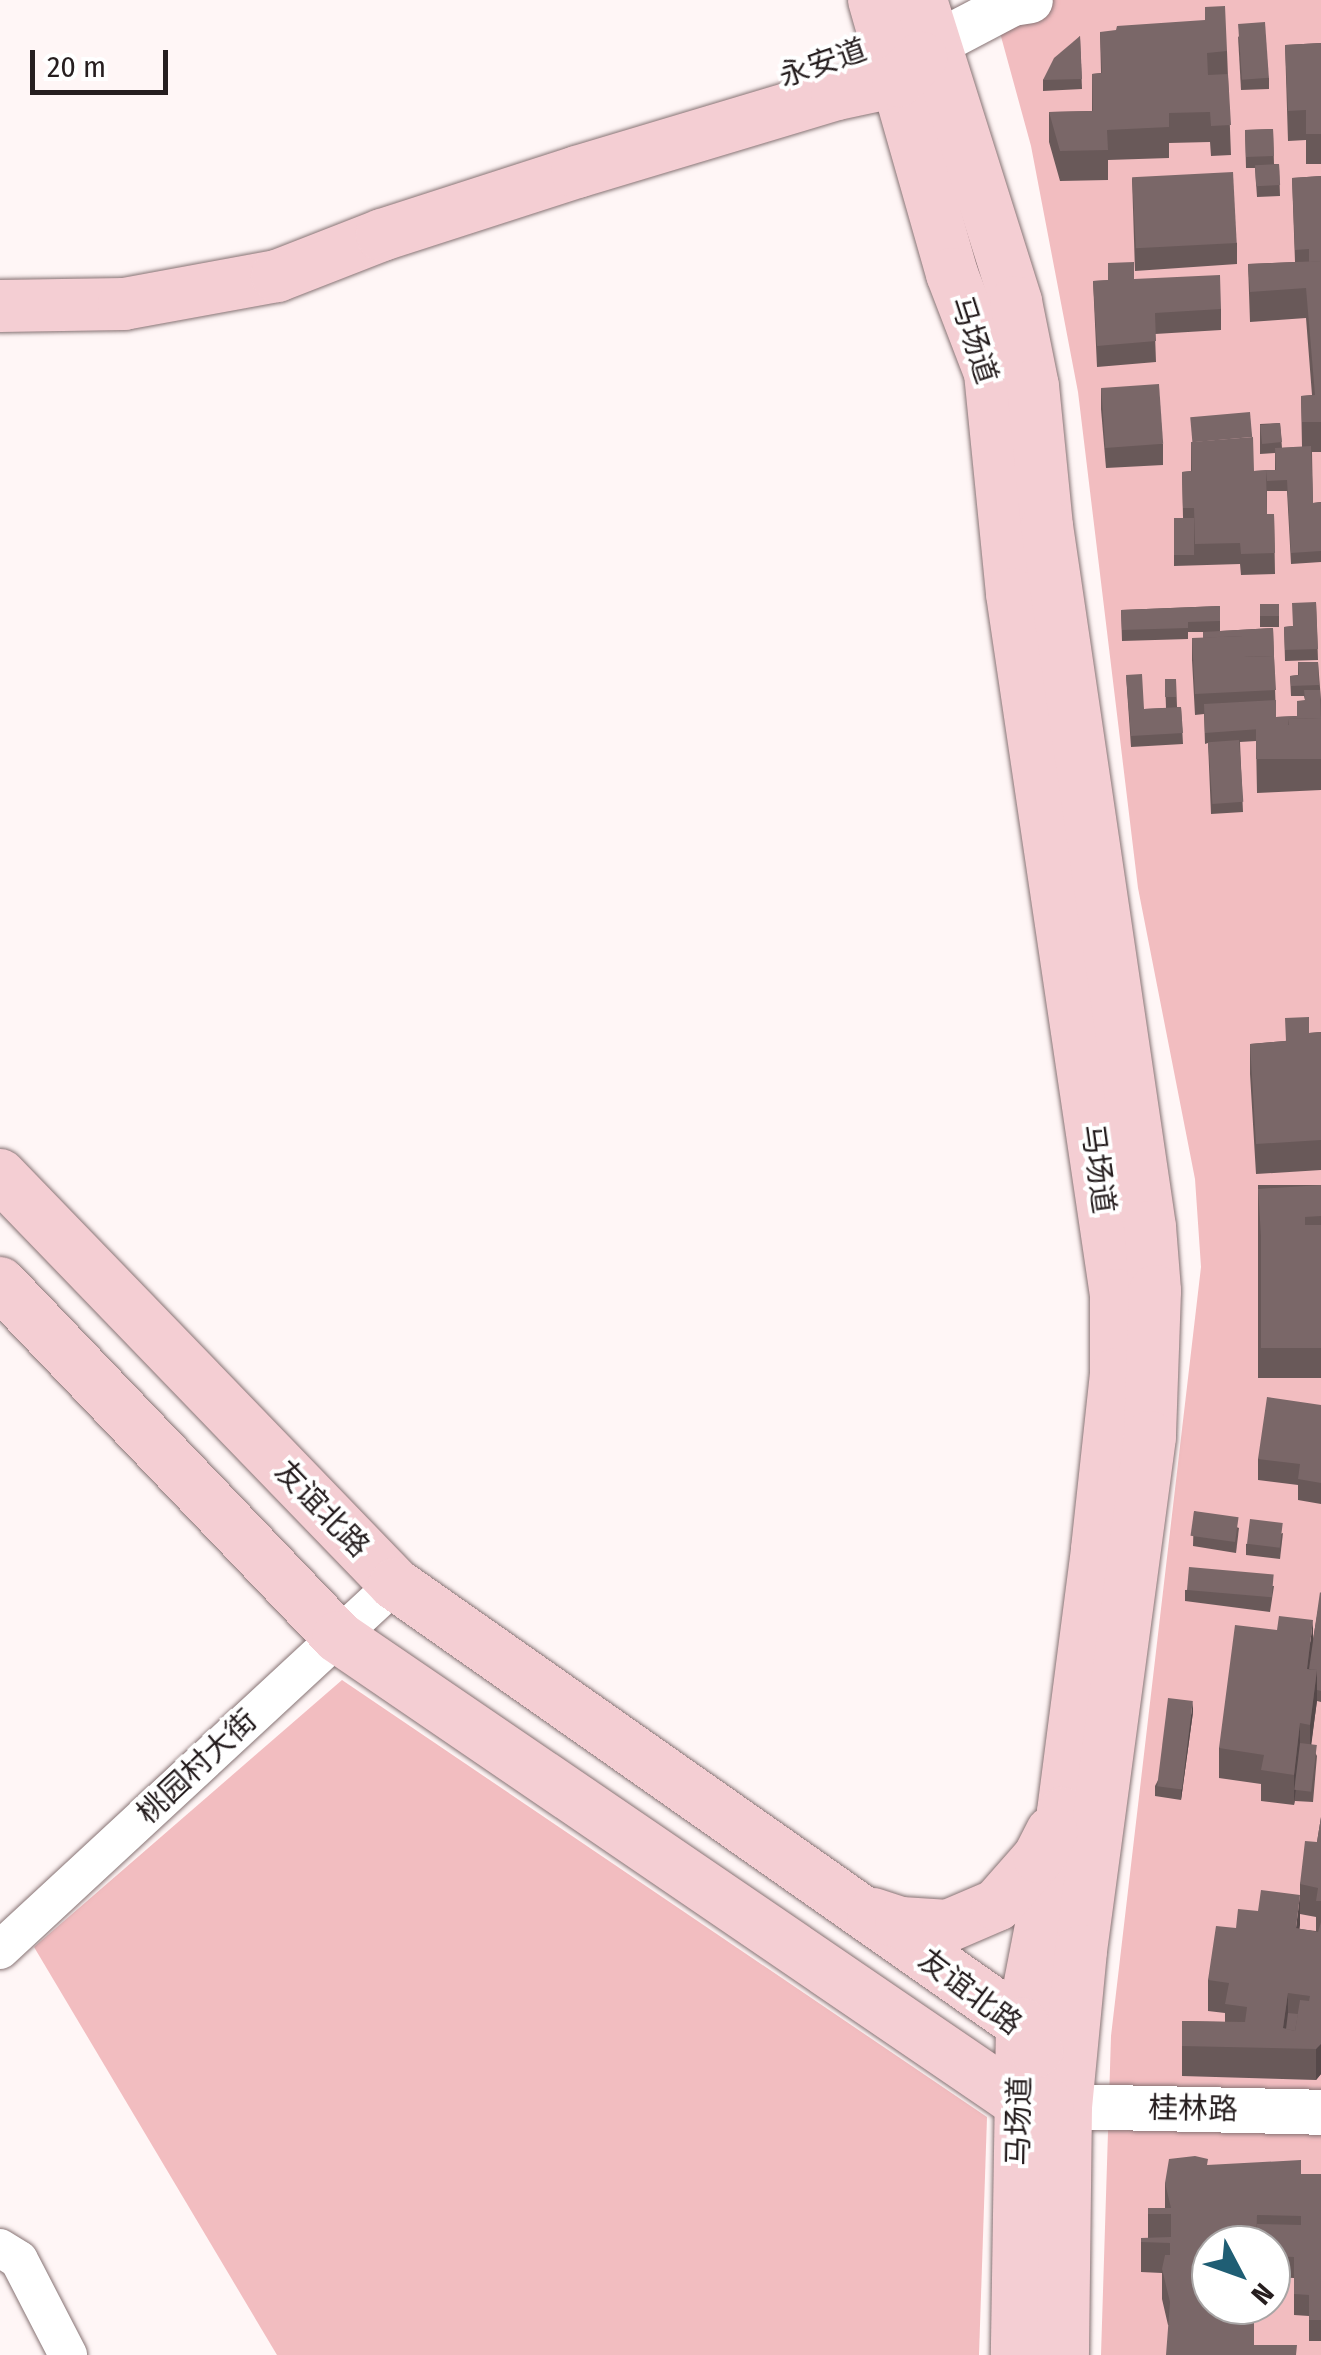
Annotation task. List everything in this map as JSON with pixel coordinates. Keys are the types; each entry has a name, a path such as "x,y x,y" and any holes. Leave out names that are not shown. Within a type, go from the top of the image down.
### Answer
{"main road":[{"name":"永安道","path":"0,280 109,280 239,261 379,208 902,33"},
{"name":"永安道","path":"0,306 124,304 277,276 382,235 837,94 902,33"},
{"name":"马场道","path":"902,33 952,274 990,372 1012,594 1116,1296 1110,1430 1062,1813 1022,2024"},
{"name":"马场道","path":"902,33 1016,302 1033,386 1048,526 1148,1207 1156,1291 1150,1437 1081,1950 1042,2104 1017,2355"},
{"name":"友谊北路","path":"0,1175 395,1584 1022,2024 1042,2104"},
{"name":"友谊北路","path":"0,1282 338,1636 1042,2104"},
{"path":"849,1906 901,1924 948,1926 997,1905 1039,1856 1062,1813"},
{"name":"马场道","path":"1042,2104 1063,2355"}],"street":[{"path":"902,33 1030,0"},
{"name":"桃园村大街","path":"0,1950 395,1584"},
{"name":"桂林路","path":"1042,2104 1321,2112"},
{"path":"0,2248 19,2260 68,2355"}],"shaded area":[{"path":"991,0 1321,0 1321,2355 1101,2355 1111,2036 1201,1267 1195,1179 1138,888 1078,392 1031,146"},
{"path":"342,1680 987,2117 979,2355 277,2355 34,1947"}],"building":[{"path":"1225,6 1227,51 1207,53 1208,75 1228,74 1231,125 1211,126 1210,112 1169,113 1169,127 1107,130 1108,150 1060,151 1049,112 1093,111 1092,74 1102,73 1100,32 1116,30 1117,26 1205,20 1205,7"},
{"path":"1265,22 1269,78 1242,80 1238,24"},
{"path":"1080,36 1082,79 1043,80 1054,58"},
{"path":"1321,43 1321,134 1306,134 1306,110 1288,111 1285,45"},
{"path":"1273,129 1274,156 1246,157 1245,130"},
{"path":"1279,164 1280,185 1256,186 1255,165"},
{"path":"1233,172 1237,243 1136,248 1132,177"},
{"path":"1321,176 1321,261 1309,262 1309,249 1295,250 1292,178"},
{"path":"1321,261 1321,422 1302,422 1301,396 1315,395 1306,288 1250,292 1248,264"},
{"path":"1134,262 1134,279 1220,275 1221,309 1155,313 1156,341 1097,346 1093,281 1108,280 1108,263"},
{"path":"1159,384 1163,444 1105,448 1101,388"},
{"path":"1250,412 1252,437 1192,442 1190,417"},
{"path":"1280,423 1282,442 1262,444 1260,425"},
{"path":"1253,437 1254,471 1266,471 1267,514 1274,514 1275,553 1241,554 1240,543 1195,544 1194,508 1183,508 1182,472 1192,471 1191,442"},
{"path":"1311,446 1313,503 1321,502 1321,551 1291,553 1287,480 1267,481 1266,471 1254,470 1276,470 1275,448"},
{"path":"1174,518 1194,518 1194,555 1174,555"},
{"path":"1316,602 1318,649 1285,650 1284,627 1293,626 1292,603"},
{"path":"1260,604 1279,604 1279,616 1260,616"},
{"path":"1220,606 1220,621 1188,622 1188,628 1122,630 1121,610"},
{"path":"1273,628 1274,656 1243,657 1243,636 1203,638 1203,632"},
{"path":"1243,636 1243,657 1274,656 1276,690 1195,694 1192,638"},
{"path":"1298,662 1318,662 1319,685 1291,686 1290,676 1299,675"},
{"path":"1142,674 1144,709 1181,707 1183,733 1131,736 1126,675"},
{"path":"1165,679 1176,679 1176,697 1165,697"},
{"path":"1304,690 1320,690 1321,718 1288,719 1288,727 1205,733 1204,704 1276,700 1276,717 1297,716 1297,701 1305,700"},
{"path":"1321,718 1321,725 1289,727 1288,719"},
{"path":"1256,725 1321,725 1321,759 1256,759"},
{"path":"1239,740 1243,802 1212,804 1208,742"},
{"path":"1309,1017 1309,1033 1321,1032 1321,1140 1256,1144 1250,1044 1286,1041 1285,1018"},
{"path":"1321,1185 1321,1216 1305,1217 1305,1225 1261,1226 1261,1236 1258,1189"},
{"path":"1261,1225 1321,1225 1321,1348 1261,1348"},
{"path":"1267,1397 1321,1405 1321,1483 1298,1479 1300,1464 1258,1459"},
{"path":"1194,1511 1239,1517 1235,1542 1191,1536"},
{"path":"1250,1519 1283,1523 1280,1548 1247,1544"},
{"path":"1189,1567 1274,1574 1272,1597 1187,1590"},
{"path":"1320,1592 1321,1691 1317,1690 1317,1670 1309,1669"},
{"path":"1279,1616 1313,1620 1307,1669 1317,1670 1310,1725 1300,1723 1294,1775 1261,1770 1264,1755 1219,1748 1235,1625 1277,1630"},
{"path":"1168,1698 1193,1701 1182,1789 1157,1786"},
{"path":"1300,1743 1317,1745 1311,1792 1294,1790"},
{"path":"1321,1817 1321,1901 1316,1901 1318,1888 1300,1884 1305,1841 1317,1842"},
{"path":"1261,1890 1300,1895 1296,1928 1318,1932 1321,1922 1321,2044 1316,2049 1182,2046 1182,2021 1245,2022 1247,2007 1225,2004 1229,1983 1208,1980 1216,1926 1236,1928 1238,1909 1258,1911","holes":["1288,1993 1310,1996 1309,2001 1300,2000 1295,2031 1283,2028"]},
{"path":"1288,2013 1298,2014 1295,2031 1286,2029"},
{"path":"1195,2156 1208,2159 1207,2165 1301,2160 1301,2216 1257,2215 1257,2225 1191,2225 1191,2325 1254,2325 1254,2345 1297,2345 1296,2355 1166,2355 1170,2302 1162,2269 1165,2255 1170,2255 1170,2243 1141,2242 1141,2238 1171,2237 1171,2214 1148,2214 1148,2208 1171,2208 1165,2183 1169,2159"},
{"path":"1301,2174 1321,2174 1321,2320 1309,2320 1309,2295 1294,2294 1291,2225 1257,2225 1257,2224 1301,2225"}]}
